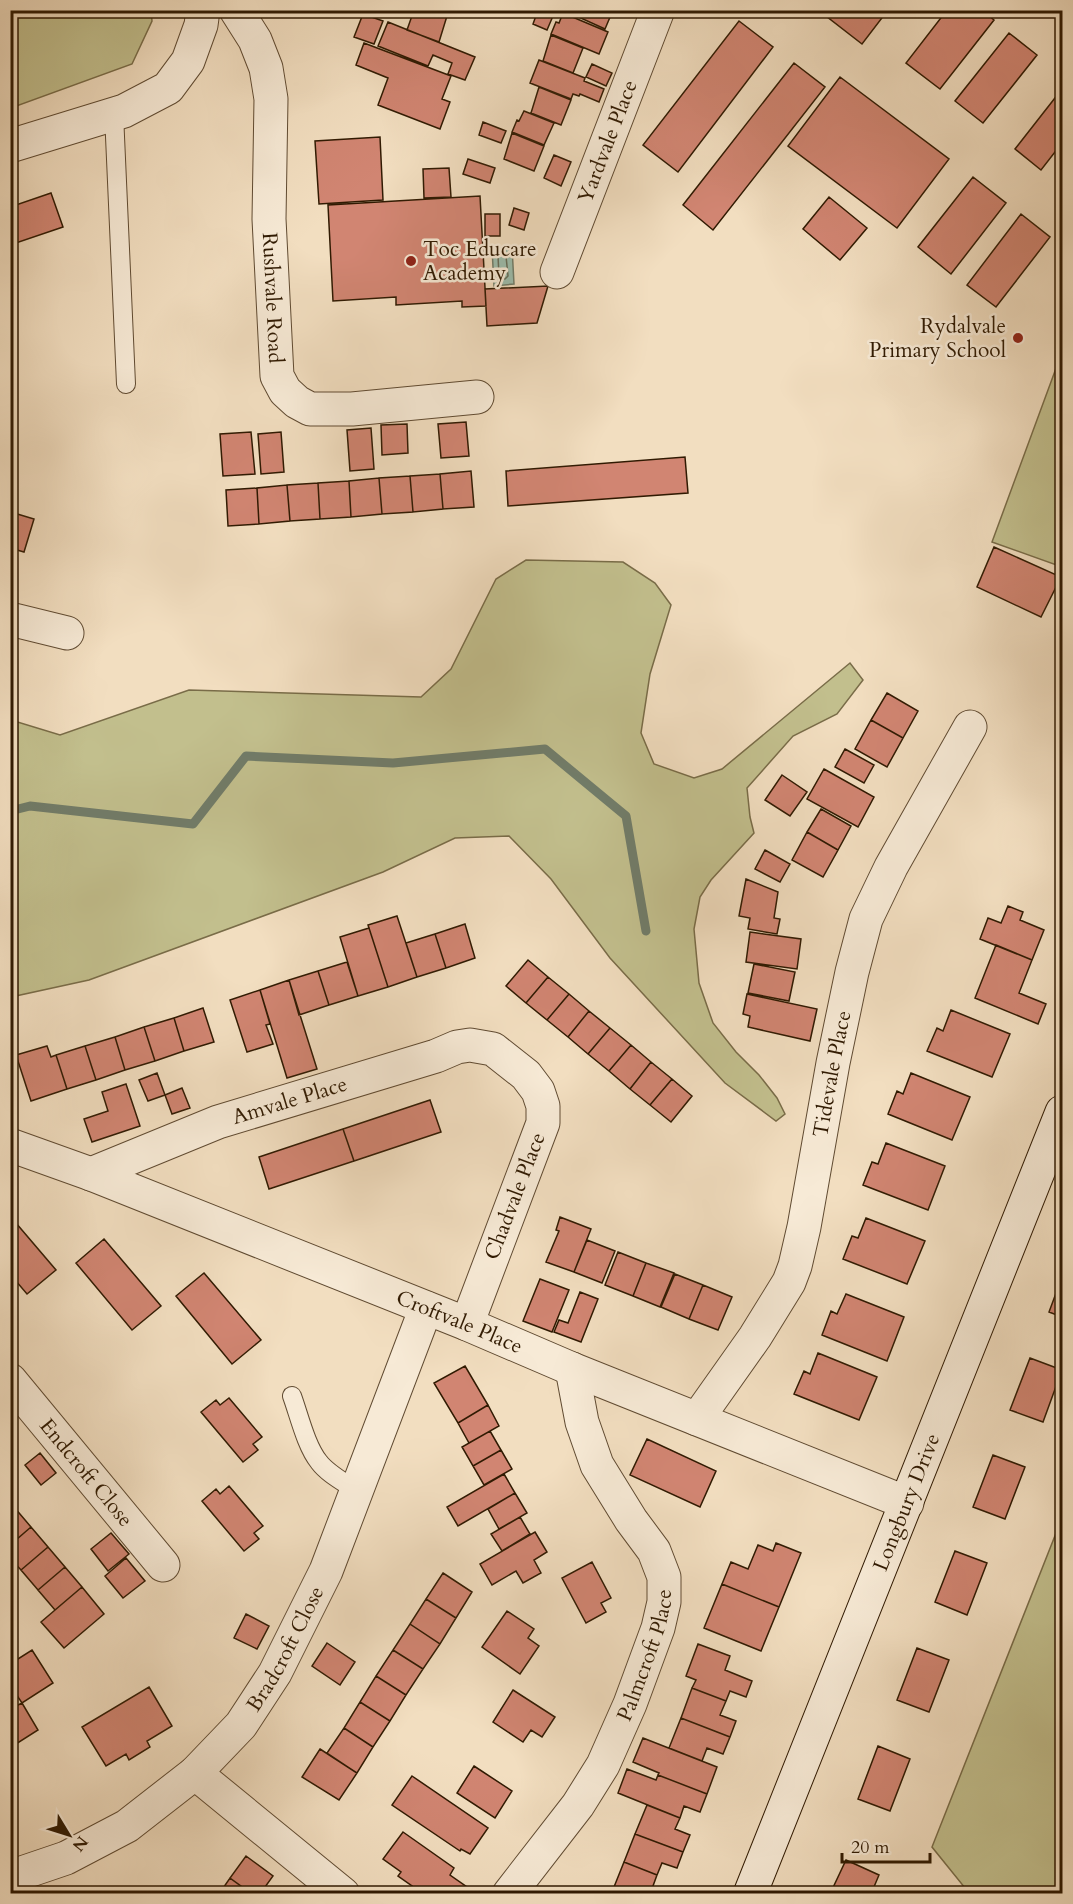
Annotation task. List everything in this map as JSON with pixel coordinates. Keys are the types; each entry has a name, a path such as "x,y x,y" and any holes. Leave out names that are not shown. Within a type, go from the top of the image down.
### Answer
{"street":[{"path":"10,146 124,111 168,88 188,61 201,25 203,10"},
{"name":"Rushvale Road","path":"236,10 255,40 266,68 271,99 269,219 277,376 285,391 297,402 310,409 352,410 477,397"},
{"name":"Yardvale Place","path":"557,272 658,10"},
{"path":"10,619 67,633"},
{"name":"Tidevale Place","path":"697,1419 755,1337 789,1282 804,1227 833,1063 852,972 866,919 891,867 970,727"},
{"name":"Amvale Place","path":"91,1174 218,1122 425,1060 457,1047 470,1045 493,1049"},
{"name":"Chadvale Place","path":"467,1324 543,1123 543,1106 538,1091 526,1075 493,1049"},
{"name":"Longbury Drive","path":"750,1893 1062,1112"},
{"name":"Croftvale Place","path":"10,1145 91,1174 467,1324 572,1369 907,1503"},
{"name":"Bradcroft Close","path":"10,1877 66,1858 128,1826 195,1773 241,1725 275,1673 326,1571 426,1308"},
{"name":"Palmcroft Place","path":"509,1893 578,1805 603,1765 630,1704 654,1639 664,1602 664,1577 654,1551 631,1520 597,1466 582,1422 572,1369"},
{"name":"Endcroft Close","path":"10,1380 163,1565"},
{"path":"195,1773 343,1893"}],"lane":[{"path":"114,114 126,384"},
{"path":"292,1396 311,1449 318,1461 327,1471 357,1491"}],"shaded area":[{"path":"11,10 151,11 152,21 132,64 11,108"},
{"path":"1062,352 1062,567 992,542"},
{"path":"526,560 623,562 655,583 671,605 650,674 641,733 654,764 694,778 722,769 850,663 863,680 837,714 793,736 747,788 754,833 711,880 700,897 694,929 699,983 713,1023 736,1052 759,1075 777,1098 785,1114 776,1121 725,1083 610,958 551,879 509,836 455,838 383,872 89,980 11,997 11,720 60,735 189,690 421,697 451,669 496,579"},
{"path":"1062,1518 1062,1893 974,1893 965,1888 932,1847"}],"water":[{"path":"512,247 514,284 494,286 492,248"}],"building":[{"path":"414,10 433,10 447,16 439,42 407,30"},
{"path":"538,10 553,16 547,30 533,24"},
{"path":"563,10 613,10 605,29"},
{"path":"830,10 888,10 862,44 826,16"},
{"path":"947,10 982,10 994,20 940,89 906,63"},
{"path":"563,13 608,32 599,54 551,34"},
{"path":"363,14 383,21 374,44 354,37"},
{"path":"739,21 773,47 678,172 643,145"},
{"path":"388,22 475,57 465,80 448,74 452,63 433,55 428,66 378,46"},
{"path":"1009,33 1037,55 983,123 955,101"},
{"path":"551,35 583,48 573,73 543,61"},
{"path":"364,43 451,76 442,99 450,102 440,129 378,105 388,78 356,65"},
{"path":"539,60 585,78 584,81 604,89 599,102 580,94 579,96 573,94 571,99 530,83"},
{"path":"794,63 825,87 713,230 683,205"},
{"path":"592,64 612,73 606,86 586,77"},
{"path":"840,77 949,159 897,228 788,146"},
{"path":"539,87 571,100 561,125 531,113"},
{"path":"1062,89 1062,143 1041,170 1015,149"},
{"path":"524,111 554,123 544,145 512,132"},
{"path":"483,122 506,131 501,143 479,135"},
{"path":"512,133 544,146 534,171 504,159"},
{"path":"380,137 383,200 319,204 315,141"},
{"path":"554,155 571,162 561,186 544,178"},
{"path":"468,159 495,168 490,183 463,174"},
{"path":"449,168 451,197 424,198 423,169"},
{"path":"973,177 1006,203 951,274 918,247"},
{"path":"51,193 63,227 10,245 10,207"},
{"path":"480,196 486,306 462,307 462,301 396,305 396,297 333,301 328,205"},
{"path":"829,197 867,228 840,260 803,229"},
{"path":"514,208 529,213 524,230 509,225"},
{"path":"485,214 500,214 500,236 485,236"},
{"path":"1021,214 1050,237 996,307 967,285"},
{"path":"548,286 537,323 487,326 485,289"},
{"path":"466,422 469,456 441,458 438,424"},
{"path":"407,424 408,453 382,455 381,425"},
{"path":"371,428 374,469 350,471 347,430"},
{"path":"251,432 255,474 223,476 220,434"},
{"path":"281,432 284,472 261,474 258,434"},
{"path":"685,457 688,493 508,506 506,471"},
{"path":"471,471 474,507 443,509 440,474"},
{"path":"440,474 443,509 413,512 410,476"},
{"path":"410,476 413,512 382,514 379,478"},
{"path":"379,478 382,514 351,517 349,481"},
{"path":"349,481 351,517 320,519 318,483"},
{"path":"318,483 320,519 290,521 287,485"},
{"path":"287,485 290,521 259,524 257,488"},
{"path":"257,488 259,524 228,526 226,490"},
{"path":"14,513 34,519 24,552 10,548 10,525"},
{"path":"994,547 1061,577 1041,617 977,587"},
{"path":"887,693 918,711 903,738 871,720"},
{"path":"871,720 903,738 887,767 855,749"},
{"path":"845,749 874,765 864,783 835,767"},
{"path":"824,769 874,797 858,827 807,799"},
{"path":"782,775 807,792 790,816 765,800"},
{"path":"821,809 851,826 838,850 807,832"},
{"path":"807,832 838,850 823,877 792,860"},
{"path":"765,850 790,864 780,882 755,869"},
{"path":"746,879 778,892 774,918 780,919 777,934 748,929 750,918 739,916"},
{"path":"1008,906 1023,912 1020,920 1044,930 1032,960 980,939 988,918 1001,923"},
{"path":"397,916 417,977 388,987 368,925"},
{"path":"465,924 475,958 446,968 435,934"},
{"path":"369,928 388,987 358,996 340,937"},
{"path":"750,932 801,939 797,969 746,962"},
{"path":"435,934 446,968 417,977 406,943"},
{"path":"996,945 1032,960 1019,993 1046,1004 1038,1024 975,998"},
{"path":"528,960 548,977 526,1003 506,986"},
{"path":"347,962 358,996 329,1005 318,971"},
{"path":"754,964 795,972 789,1001 748,993"},
{"path":"318,971 329,1005 299,1015 289,980"},
{"path":"548,977 569,994 547,1020 526,1003"},
{"path":"289,980 317,1069 287,1078 260,990"},
{"path":"260,990 270,1024 266,1025 273,1044 247,1052 230,1000"},
{"path":"569,994 589,1011 568,1037 547,1020"},
{"path":"747,994 817,1009 810,1041 748,1027 750,1016 743,1014"},
{"path":"203,1008 214,1042 184,1051 174,1018"},
{"path":"951,1010 1010,1034 992,1077 927,1051 937,1028 943,1031"},
{"path":"589,1011 610,1028 588,1054 568,1037"},
{"path":"174,1018 184,1051 155,1061 144,1027"},
{"path":"144,1027 155,1061 125,1070 115,1037"},
{"path":"610,1028 631,1045 609,1071 588,1054"},
{"path":"115,1037 125,1070 96,1080 85,1046"},
{"path":"631,1045 651,1062 630,1089 609,1071"},
{"path":"47,1046 51,1057 56,1055 67,1089 31,1101 16,1055"},
{"path":"85,1046 96,1080 67,1089 56,1055"},
{"path":"651,1062 672,1079 650,1105 630,1089"},
{"path":"157,1073 165,1095 148,1101 139,1080"},
{"path":"911,1073 970,1097 952,1140 888,1114 897,1091 903,1094"},
{"path":"672,1079 692,1096 671,1122 650,1105"},
{"path":"126,1084 140,1126 92,1142 84,1119 108,1111 102,1092"},
{"path":"182,1088 190,1108 172,1114 165,1095"},
{"path":"430,1100 441,1132 354,1161 343,1129"},
{"path":"343,1129 354,1161 269,1189 259,1157"},
{"path":"886,1143 945,1166 928,1210 863,1185 872,1162 878,1164"},
{"path":"10,1216 56,1270 27,1294 10,1274"},
{"path":"560,1217 591,1229 574,1272 546,1262 559,1231 556,1230"},
{"path":"866,1218 925,1241 907,1284 843,1259 852,1236 858,1238"},
{"path":"104,1239 161,1306 132,1330 76,1263"},
{"path":"587,1240 615,1251 602,1283 574,1272"},
{"path":"618,1252 646,1263 633,1296 605,1285"},
{"path":"646,1263 674,1273 660,1307 633,1296"},
{"path":"204,1273 261,1340 232,1364 176,1296"},
{"path":"675,1274 703,1285 689,1319 661,1307"},
{"path":"1062,1277 1062,1317 1049,1312"},
{"path":"540,1279 569,1290 552,1332 523,1321"},
{"path":"703,1285 732,1297 718,1330 689,1319"},
{"path":"580,1292 598,1299 581,1342 554,1332 559,1320 568,1323"},
{"path":"846,1294 904,1317 887,1361 822,1335 831,1311 837,1314"},
{"path":"818,1353 877,1377 859,1420 794,1394 804,1371 810,1374"},
{"path":"1030,1358 1062,1370 1043,1422 1010,1410"},
{"path":"465,1366 488,1405 458,1423 434,1383"},
{"path":"229,1398 262,1437 253,1444 258,1450 243,1462 201,1412 216,1400 220,1405"},
{"path":"488,1405 499,1426 469,1443 458,1423"},
{"path":"490,1431 501,1450 473,1466 462,1447"},
{"path":"647,1439 716,1471 700,1507 630,1475"},
{"path":"501,1450 512,1469 484,1485 473,1466"},
{"path":"40,1453 56,1473 41,1485 25,1465"},
{"path":"993,1455 1025,1467 1005,1519 973,1507"},
{"path":"504,1474 515,1493 458,1526 447,1507"},
{"path":"229,1486 263,1526 254,1533 259,1539 244,1551 202,1501 216,1489 220,1494"},
{"path":"515,1493 527,1513 499,1529 488,1509"},
{"path":"14,1507 31,1527 10,1545 10,1510"},
{"path":"520,1517 530,1534 502,1551 491,1534"},
{"path":"31,1527 48,1547 21,1570 10,1558 10,1545"},
{"path":"535,1532 547,1552 534,1560 541,1573 523,1583 516,1571 492,1585 480,1564"},
{"path":"111,1533 129,1554 108,1571 91,1549"},
{"path":"776,1543 801,1553 779,1607 722,1584 731,1562 748,1569 758,1545 773,1551"},
{"path":"48,1547 65,1567 38,1590 21,1570"},
{"path":"955,1551 987,1563 967,1615 935,1602"},
{"path":"126,1558 145,1581 123,1598 105,1576"},
{"path":"592,1562 611,1598 601,1603 606,1612 586,1623 562,1578"},
{"path":"65,1567 82,1587 55,1610 38,1590"},
{"path":"443,1573 472,1592 456,1618 426,1599"},
{"path":"722,1584 779,1607 761,1651 704,1628"},
{"path":"82,1587 104,1614 64,1648 41,1622"},
{"path":"426,1599 456,1618 440,1644 410,1624"},
{"path":"507,1611 534,1629 528,1638 539,1646 520,1674 482,1647"},
{"path":"246,1614 269,1626 257,1649 234,1638"},
{"path":"410,1624 440,1644 423,1669 393,1650"},
{"path":"327,1643 355,1662 340,1685 312,1666"},
{"path":"698,1644 730,1656 725,1670 752,1681 746,1697 730,1691 726,1701 692,1688 696,1680 686,1676"},
{"path":"917,1648 949,1660 929,1712 897,1700"},
{"path":"32,1650 53,1683 22,1703 10,1685 10,1664"},
{"path":"393,1650 423,1669 406,1695 376,1676"},
{"path":"376,1676 406,1695 390,1721 360,1702"},
{"path":"149,1687 172,1726 147,1741 150,1747 129,1760 126,1754 106,1766 82,1727"},
{"path":"692,1688 726,1701 720,1715 736,1721 730,1737 681,1718"},
{"path":"513,1690 555,1717 542,1737 531,1730 523,1742 493,1722"},
{"path":"360,1702 390,1721 373,1747 344,1728"},
{"path":"22,1703 38,1730 16,1744 10,1736 10,1709"},
{"path":"681,1718 730,1737 723,1754 707,1748 702,1761 669,1748"},
{"path":"344,1728 373,1747 357,1773 327,1753"},
{"path":"643,1738 717,1767 707,1794 658,1775 659,1773 633,1762"},
{"path":"878,1746 910,1759 890,1811 858,1799"},
{"path":"320,1749 357,1773 339,1800 302,1777"},
{"path":"474,1766 512,1791 495,1818 457,1793"},
{"path":"627,1769 656,1780 658,1775 707,1794 700,1812 684,1806 680,1818 618,1793"},
{"path":"412,1776 488,1828 470,1854 461,1849 460,1851 392,1805"},
{"path":"647,1805 680,1818 675,1829 690,1835 683,1852 635,1834"},
{"path":"403,1832 454,1868 450,1875 467,1887 462,1894 411,1894 408,1891 412,1886 398,1876 401,1872 383,1859"},
{"path":"635,1834 683,1852 677,1868 662,1863 657,1875 624,1862"},
{"path":"246,1856 273,1876 260,1894 252,1894 230,1878"},
{"path":"846,1860 879,1875 871,1894 830,1894"},
{"path":"624,1862 657,1875 653,1886 667,1894 612,1892"},
{"path":"230,1878 252,1894 219,1894"}],"waterway":[{"path":"10,811 30,806 193,824 246,756 393,763 545,749 626,816 646,931"}],"place":[{"name":"Toc Educare Academy","path":"411,261"},
{"name":"Rydalvale Primary School","path":"1018,338"}]}
